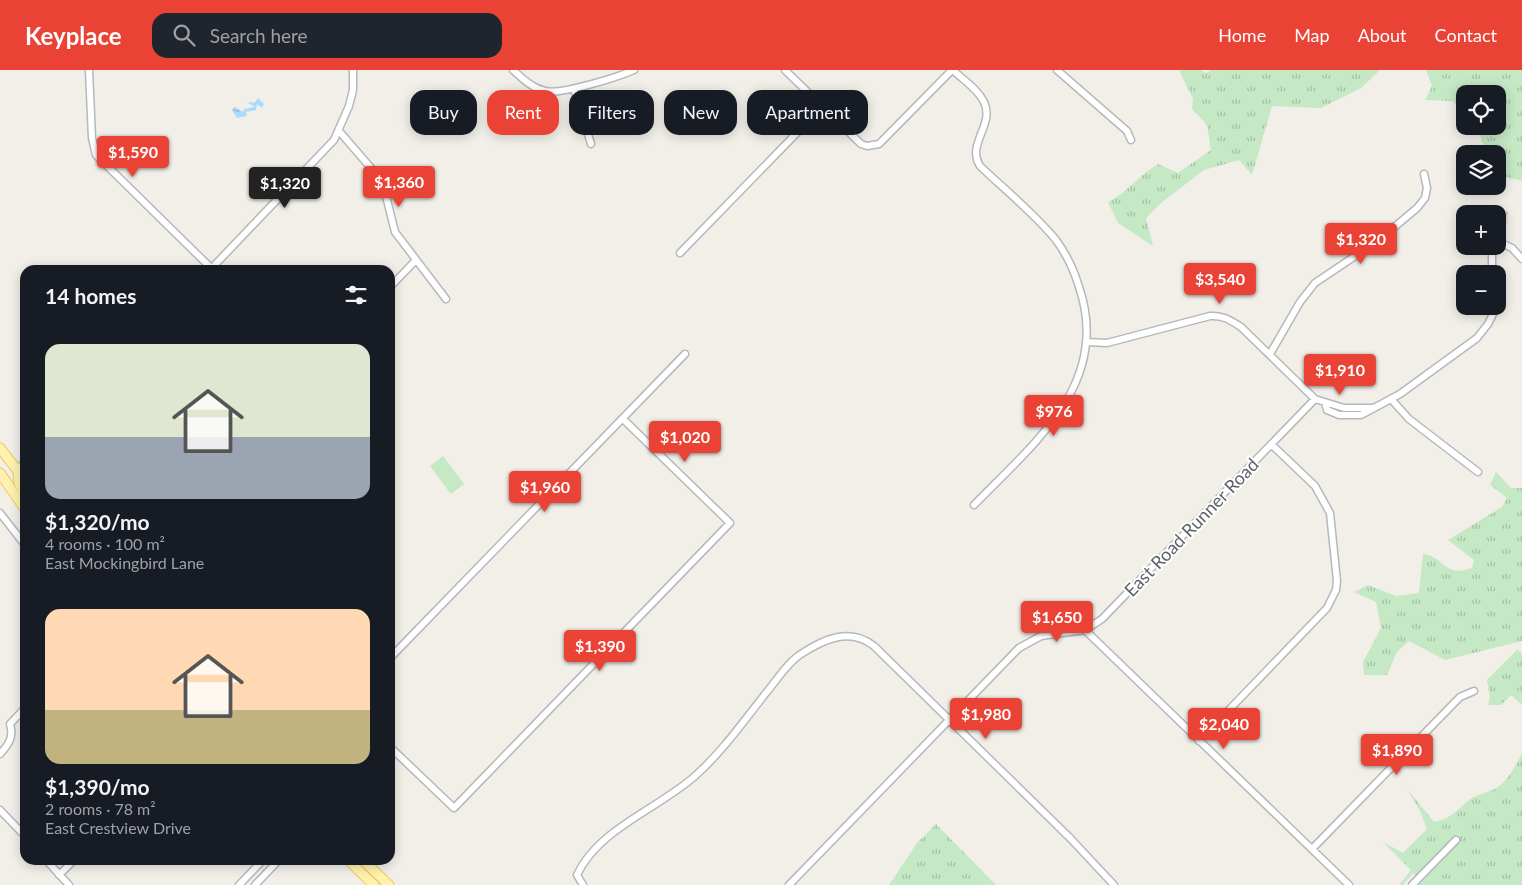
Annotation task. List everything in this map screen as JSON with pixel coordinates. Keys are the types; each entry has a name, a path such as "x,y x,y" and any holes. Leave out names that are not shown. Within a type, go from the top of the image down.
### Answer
{"main road":[{"path":"0,448 20,474"},
{"path":"18,471 20,485"},
{"path":"0,474 20,502"},
{"path":"353,865 374,885"},
{"path":"368,865 389,885"}],"street":[{"path":"89,70 92,138 96,155 207,265"},
{"path":"215,265 326,150 339,131 349,106 353,90 353,70"},
{"path":"513,70 536,88 548,92 574,89 614,73 634,70"},
{"path":"786,70 805,90"},
{"path":"852,135 861,144 867,146 879,144 952,70 984,102 987,116 975,149 975,159 1048,231 1067,256 1083,297 1087,342 1076,385 1066,404 1049,427 974,505"},
{"path":"1057,70 1127,130 1130,140"},
{"path":"574,89 590,144"},
{"path":"339,131 377,175 384,188 395,232 415,261 446,299"},
{"path":"680,253 795,135"},
{"path":"1270,354 1277,345 1300,302 1315,283 1380,240 1417,208 1425,198 1427,188 1424,174"},
{"path":"1506,245 1512,248 1522,259"},
{"path":"395,282 415,261"},
{"path":"1087,342 1107,343 1210,316 1227,318 1241,327 1315,399 1324,403 1327,410 1340,415 1361,415 1392,399 1477,338 1492,315"},
{"path":"395,653 685,354"},
{"name":"East Road Runner Road","path":"789,885 1027,642 1050,634 1085,630 1102,619 1315,399"},
{"path":"1392,399 1409,419 1478,472"},
{"path":"395,752 454,808 730,523 623,419"},
{"path":"1199,741 1327,608 1336,590 1332,522 1326,503 1315,486 1272,444"},
{"path":"0,513 20,539"},
{"path":"1085,630 1349,885"},
{"path":"582,885 577,875 592,853 618,828 665,801 703,769 728,741 788,665 812,648 839,636 851,635 868,641 950,720 1114,885"},
{"path":"1312,849 1460,697 1474,691"},
{"path":"0,754 9,743 13,734 10,724 20,713"},
{"path":"0,810 20,831"},
{"path":"1412,885 1456,840"},
{"path":"51,865 69,885"},
{"path":"60,875 69,865"},
{"path":"239,885 258,865"},
{"path":"250,873 259,884 275,865"}],"shaded area":[{"path":"1506,212 1508,212 1508,223 1506,223"}],"green space":[{"path":"1179,70 1201,70 1206,73 1211,70 1380,70 1361,88 1321,108 1272,106 1252,175 1239,160 1204,170 1161,203 1146,218 1153,246 1118,223 1108,202 1158,164 1178,173 1211,150 1207,125 1192,109 1193,99"},
{"path":"1426,70 1522,70 1522,181 1506,177 1506,145 1485,145 1482,143 1480,135 1506,135 1506,85 1456,85 1456,105 1452,101 1425,100 1432,86"},
{"path":"443,456 464,484 451,494 430,466"},
{"path":"1496,472 1511,488 1522,488 1522,641 1445,660 1409,641 1397,652 1387,675 1364,675 1363,662 1381,628 1376,602 1354,592 1368,585 1396,596 1419,593 1423,554 1431,556 1450,569 1463,570 1472,568 1474,560 1448,540 1502,507 1507,498 1490,485"},
{"path":"1517,650 1522,653 1522,705 1511,695 1501,705 1488,705 1490,697 1487,680"},
{"path":"1522,753 1522,885 1418,885 1459,843 1454,838 1416,875 1413,873 1403,885 1399,885 1411,870 1383,842 1403,853 1427,829 1420,811 1407,789 1434,822 1440,821 1453,814 1472,798 1491,791 1502,784 1515,767"},
{"path":"936,824 996,885 889,885 917,843"}],"water":[{"path":"258,98 264,104 262,108 257,104 256,110 246,112 247,116 237,118 232,110 235,107 243,112 244,109 255,107 247,102 255,103"}]}
